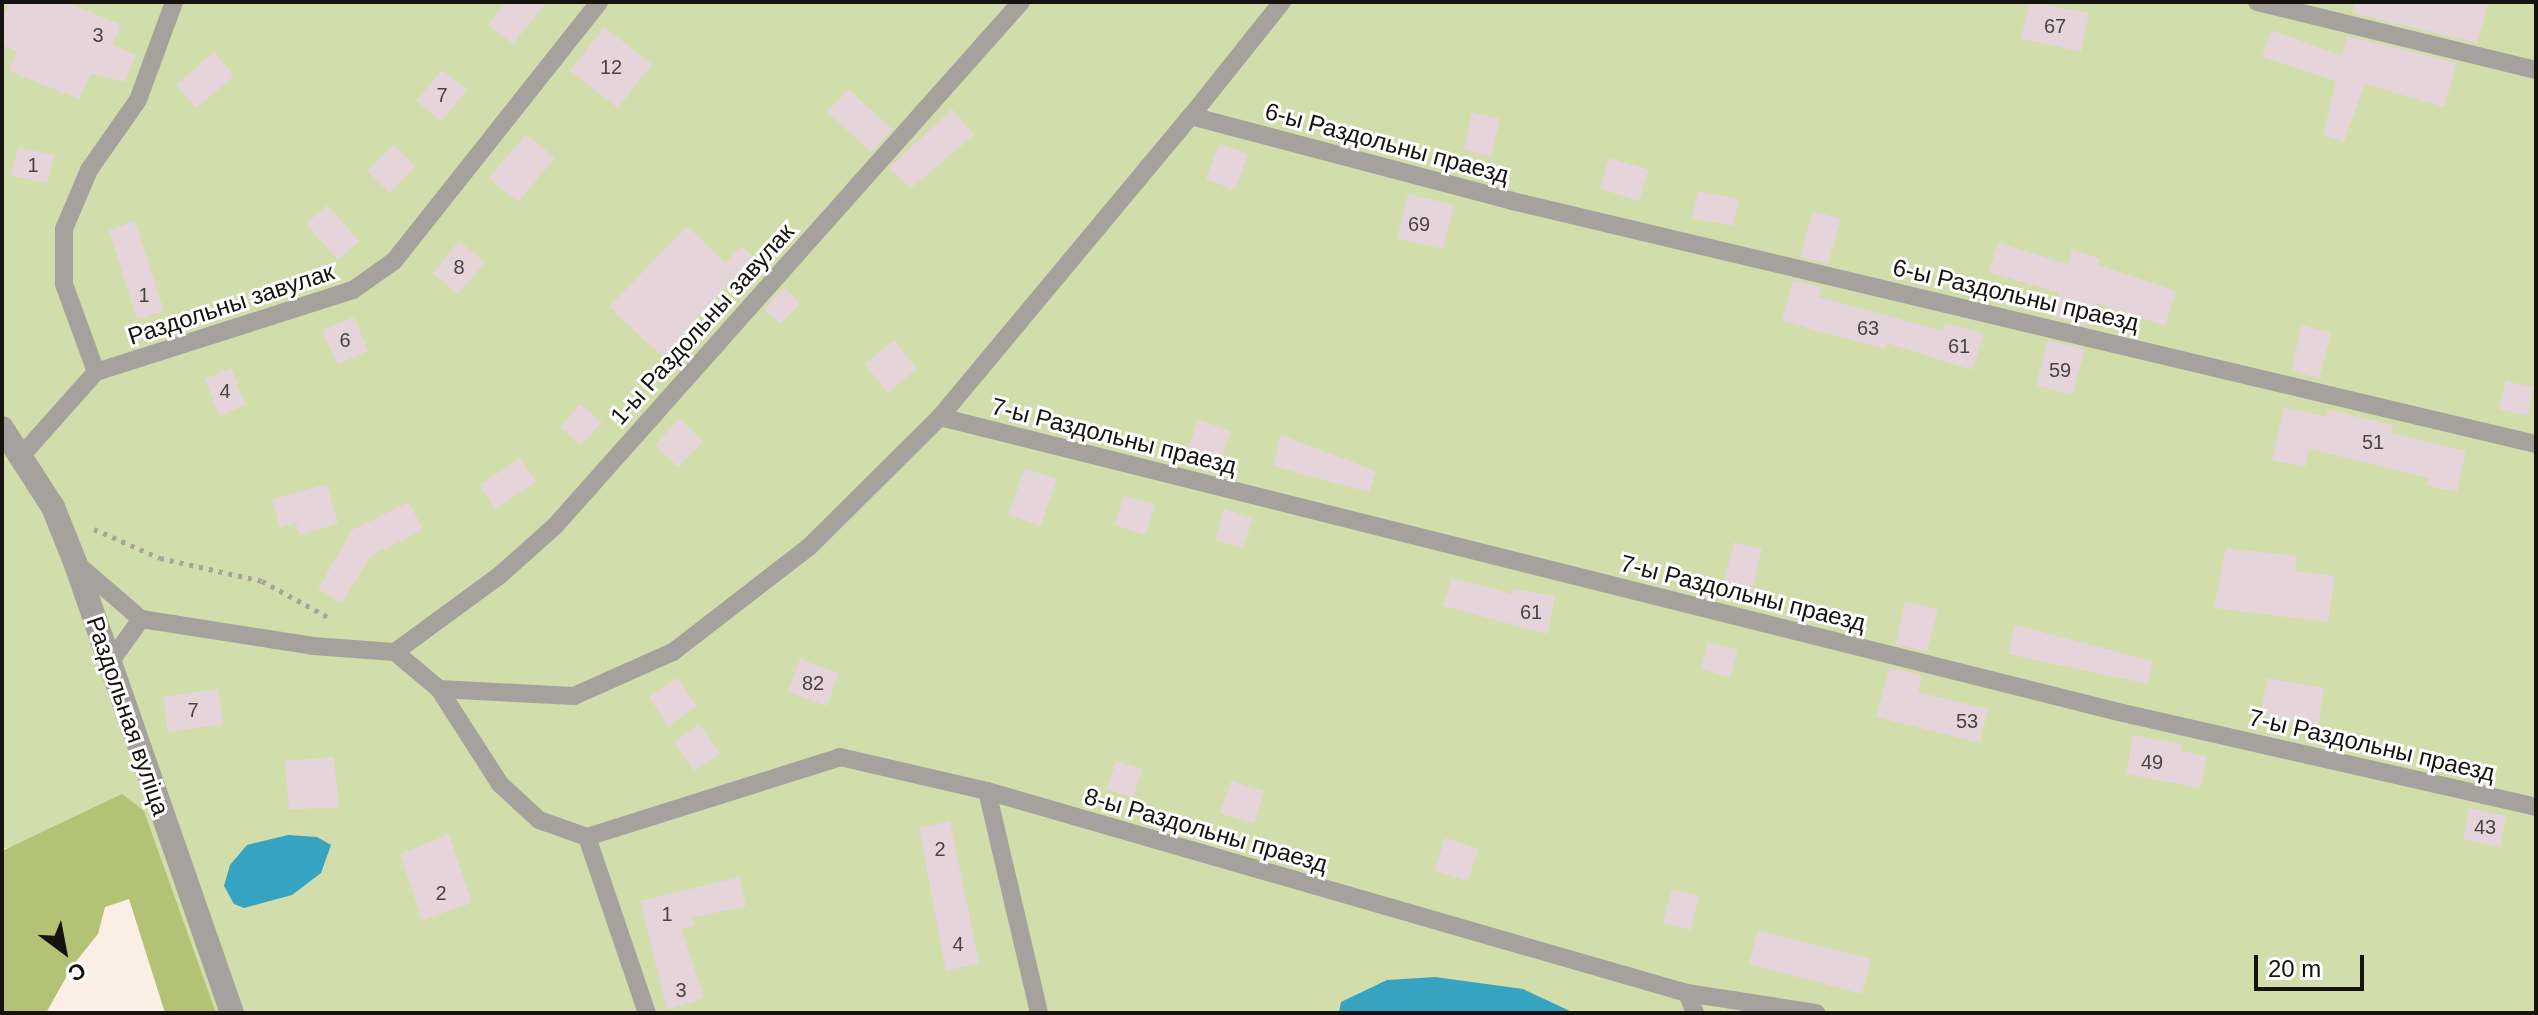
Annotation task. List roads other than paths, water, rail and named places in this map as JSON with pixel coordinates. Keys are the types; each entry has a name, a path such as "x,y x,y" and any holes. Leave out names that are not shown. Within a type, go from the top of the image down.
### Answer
{"street":[{"name":"Раздольная вуліца","path":"2,428 53,507 75,562 108,665 232,1013"}],"lane":[{"path":"22,455 96,372 64,284 64,229 89,170 138,100 174,2"},
{"name":"Раздольны завулак","path":"96,372 353,290 394,261 599,2"},
{"name":"1-ы Раздольны завулак","path":"395,652 499,576 555,526 1021,2"},
{"path":"439,689 574,696 673,652 809,547 940,417 1282,2"},
{"path":"2257,2 2536,70"},
{"name":"6-ы Раздольны праезд","path":"1191,116 1512,201 2536,444"},
{"name":"7-ы Раздольны праезд","path":"940,417 2123,713 2536,807"},
{"path":"75,562 141,619 313,646 395,652 439,689 500,784 539,820 587,837 647,1013"},
{"path":"108,665 141,619"},
{"name":"8-ы Раздольны праезд","path":"587,837 840,757 987,791 1687,993 1816,1013"},
{"path":"987,791 1039,1013"},
{"path":"1687,993 1695,1013"}],"water":[{"path":"288,835 317,837 331,845 321,873 292,895 244,908 234,904 224,886 230,865 247,845"},
{"path":"1435,977 1523,989 1574,1013 1339,1013 1341,1002 1387,980"}]}
